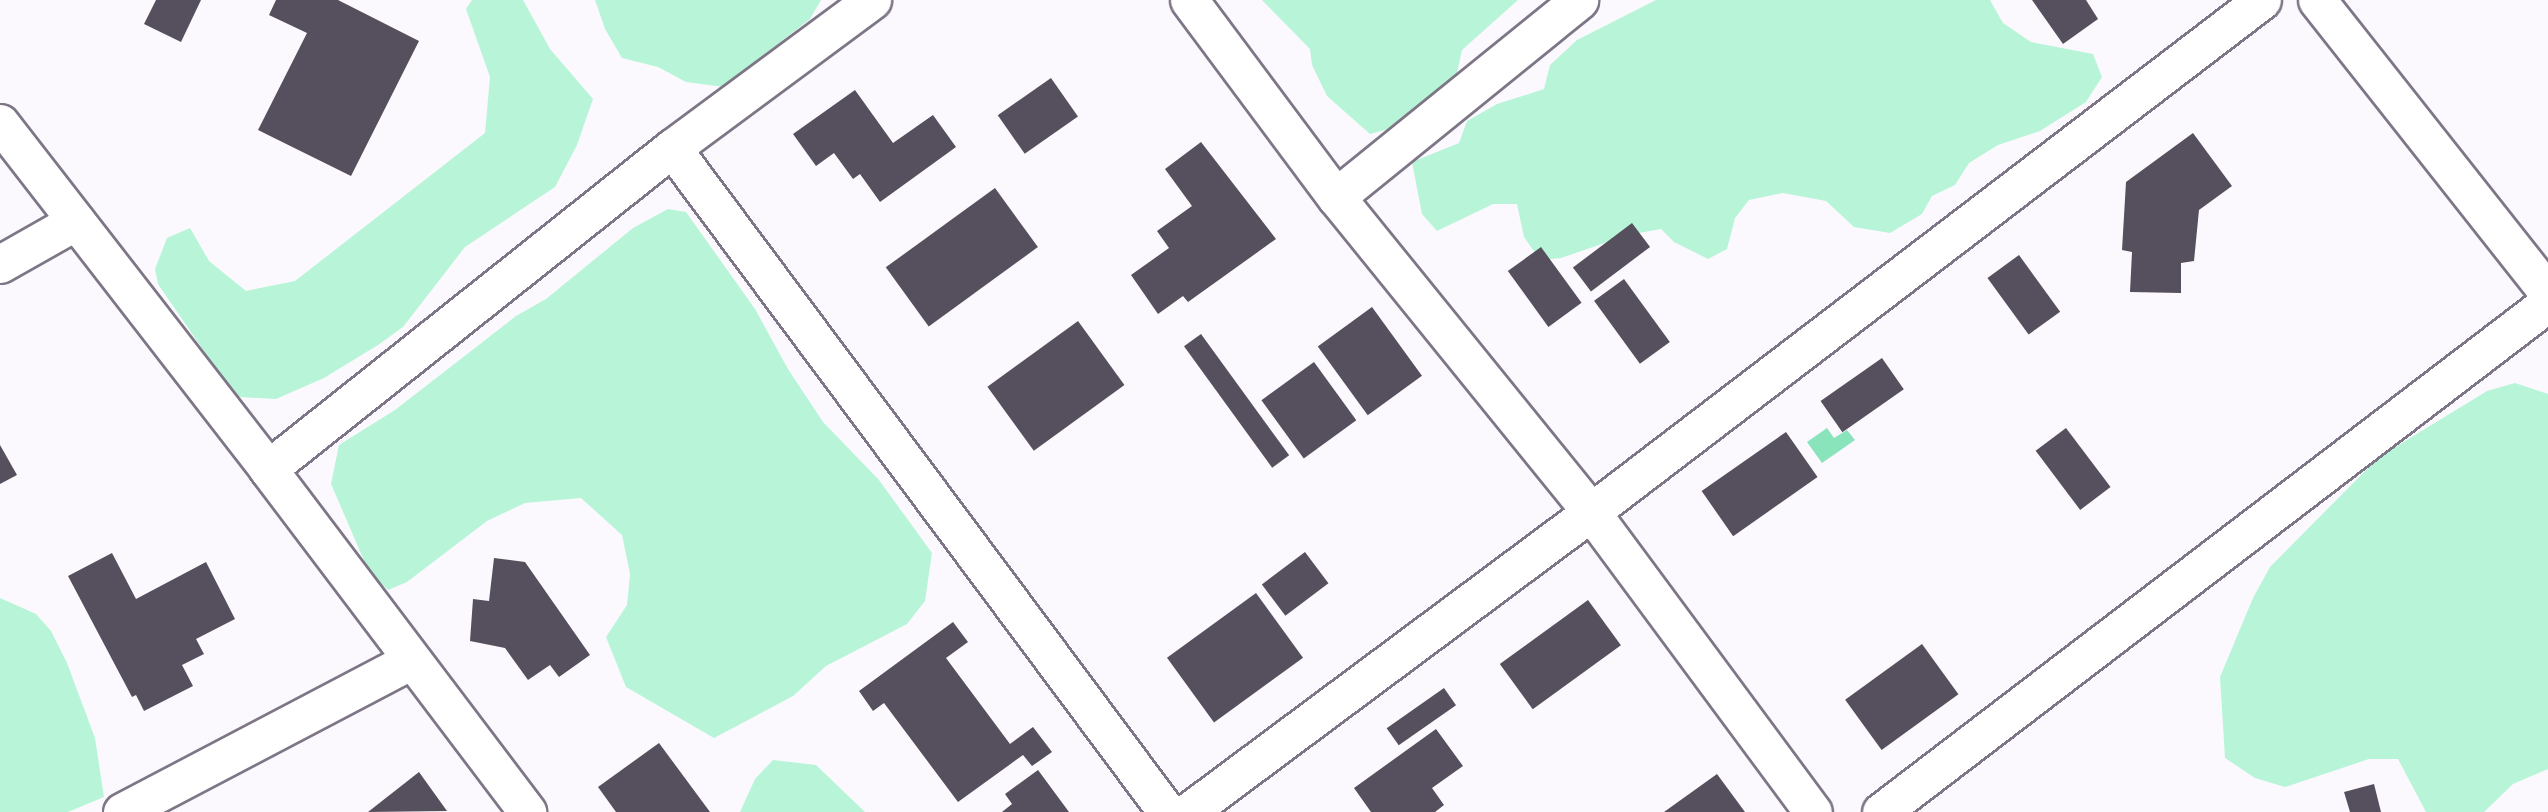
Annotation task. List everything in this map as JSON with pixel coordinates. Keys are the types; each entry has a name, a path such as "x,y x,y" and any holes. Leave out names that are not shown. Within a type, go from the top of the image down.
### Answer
{"street":[{"path":"268,469 672,148 872,0"},
{"path":"1189,0 1336,197 1591,512 1813,812"},
{"path":"1336,197 1579,0"},
{"path":"1188,812 1591,512 2262,0"},
{"path":"2316,0 2548,293"},
{"path":"0,123 268,469 527,812"},
{"path":"672,148 1167,812"},
{"path":"0,264 76,221"},
{"path":"1881,812 2548,303"},
{"path":"122,812 412,660"}],"shaded area":[{"path":"472,0 523,0 550,49 593,99 577,145 555,187 465,247 403,327 378,345 324,378 276,399 239,397 223,379 158,284 155,269 167,238 190,228 209,261 246,291 295,281 485,133 490,77 466,9"},
{"path":"595,0 821,0 810,19 755,62 732,88 686,82 658,67 622,58 605,29"},
{"path":"1262,0 1518,0 1462,50 1457,73 1426,111 1396,127 1370,134 1327,96 1312,65 1310,49"},
{"path":"1656,0 1990,0 2003,23 2031,42 2093,54 2102,77 2086,102 2040,131 1998,145 1969,163 1955,185 1932,196 1922,214 1890,233 1854,227 1826,201 1783,193 1749,200 1735,218 1727,249 1708,259 1674,242 1661,229 1628,235 1561,258 1540,260 1524,237 1517,204 1493,204 1437,231 1422,214 1412,162 1459,143 1467,121 1497,104 1544,89 1550,65 1577,40"},
{"path":"668,209 686,212 755,309 788,369 823,422 879,480 932,553 925,601 907,624 826,666 793,696 714,738 626,687 606,637 627,605 630,574 622,535 581,498 525,503 487,521 407,582 388,590 369,572 331,484 339,445 395,410 516,316 546,299 633,228"},
{"path":"2515,383 2548,394 2548,769 2513,784 2484,812 2426,812 2398,759 2369,759 2285,787 2255,778 2225,758 2220,677 2253,598 2270,567 2379,457 2487,391"},
{"path":"1827,428 1834,438 1847,430 1855,440 1822,463 1807,442"},
{"path":"0,598 36,614 51,631 67,663 95,738 104,797 68,812 0,812"},
{"path":"773,760 816,765 865,812 740,812 755,779"}],"building":[{"path":"156,0 201,0 181,42 144,24"},
{"path":"276,0 338,0 419,41 351,176 258,130 307,33 269,15"},
{"path":"2032,0 2086,0 2098,19 2063,44"},
{"path":"1051,78 1078,117 1025,154 998,115"},
{"path":"855,90 893,143 933,115 956,147 880,202 860,174 853,179 834,153 816,166 793,134"},
{"path":"2193,133 2232,186 2199,210 2194,261 2181,263 2181,293 2130,292 2132,252 2122,250 2126,182"},
{"path":"1201,142 1276,239 1188,302 1183,296 1158,314 1131,275 1169,248 1157,231 1192,206 1165,169"},
{"path":"995,188 1038,247 929,326 886,267"},
{"path":"1632,223 1650,247 1591,291 1573,268"},
{"path":"1541,247 1582,303 1548,327 1508,271"},
{"path":"2019,255 2060,312 2029,335 1987,278"},
{"path":"1624,279 1670,342 1640,364 1594,301"},
{"path":"1372,307 1422,376 1368,415 1318,346"},
{"path":"1078,321 1124,385 1034,451 987,387"},
{"path":"1201,334 1289,455 1272,468 1184,346"},
{"path":"1882,358 1904,389 1842,432 1821,401"},
{"path":"1314,362 1356,420 1304,458 1261,400"},
{"path":"2066,428 2111,487 2080,510 2036,451"},
{"path":"1786,432 1818,477 1733,536 1702,491"},
{"path":"0,445 17,475 0,484"},
{"path":"1305,552 1328,583 1285,616 1262,584"},
{"path":"112,553 136,599 206,562 235,619 196,639 204,654 182,665 193,686 144,711 136,695 132,697 68,576"},
{"path":"494,558 525,562 590,655 559,677 550,665 528,680 505,648 470,641 473,599 489,601"},
{"path":"1256,593 1303,658 1214,722 1167,658"},
{"path":"1588,600 1621,645 1533,709 1500,664"},
{"path":"953,622 968,642 946,658 1010,744 1033,727 1052,752 1032,766 1023,755 958,802 884,703 873,711 859,691"},
{"path":"1922,644 1958,694 1882,750 1845,700"},
{"path":"1444,688 1456,705 1399,745 1387,728"},
{"path":"1436,729 1463,766 1432,788 1444,805 1435,812 1371,812 1354,788"},
{"path":"659,743 710,812 616,812 598,787"},
{"path":"1038,770 1069,812 1002,812 1012,804 1005,794"},
{"path":"419,772 447,811 368,812"},
{"path":"1717,774 1745,812 1664,812"},
{"path":"2374,784 2381,812 2350,812 2344,792"}]}
